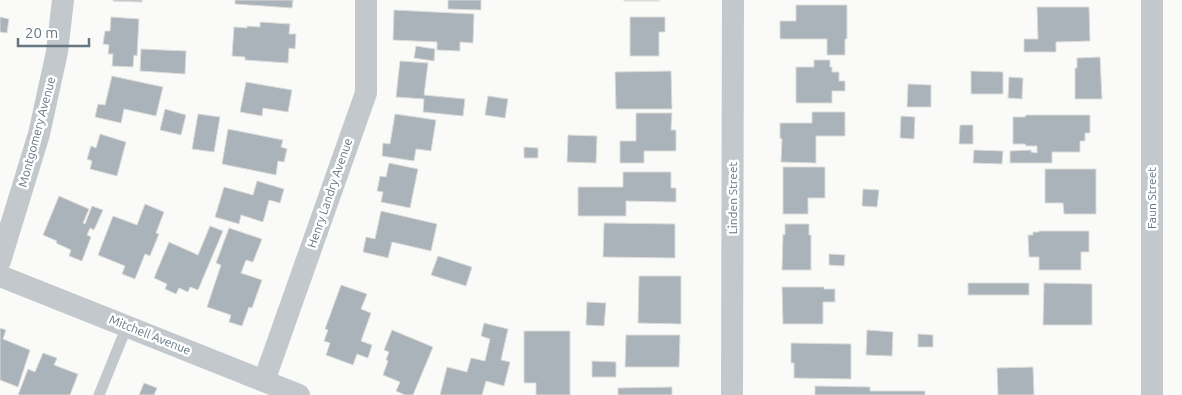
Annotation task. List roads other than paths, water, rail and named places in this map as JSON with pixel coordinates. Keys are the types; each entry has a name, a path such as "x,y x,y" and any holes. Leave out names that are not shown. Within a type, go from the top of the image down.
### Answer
{"street":[{"name":"Montgomery Avenue","path":"0,261 39,134 58,52 63,0"},
{"name":"Henry Landry Avenue","path":"264,381 366,93 366,0"},
{"name":"Linden Street","path":"732,395 734,0"},
{"name":"Faun Street","path":"1152,0 1152,395"},
{"name":"Mitchell Avenue","path":"0,276 299,395"}],"lane":[{"path":"99,395 127,326"}]}
